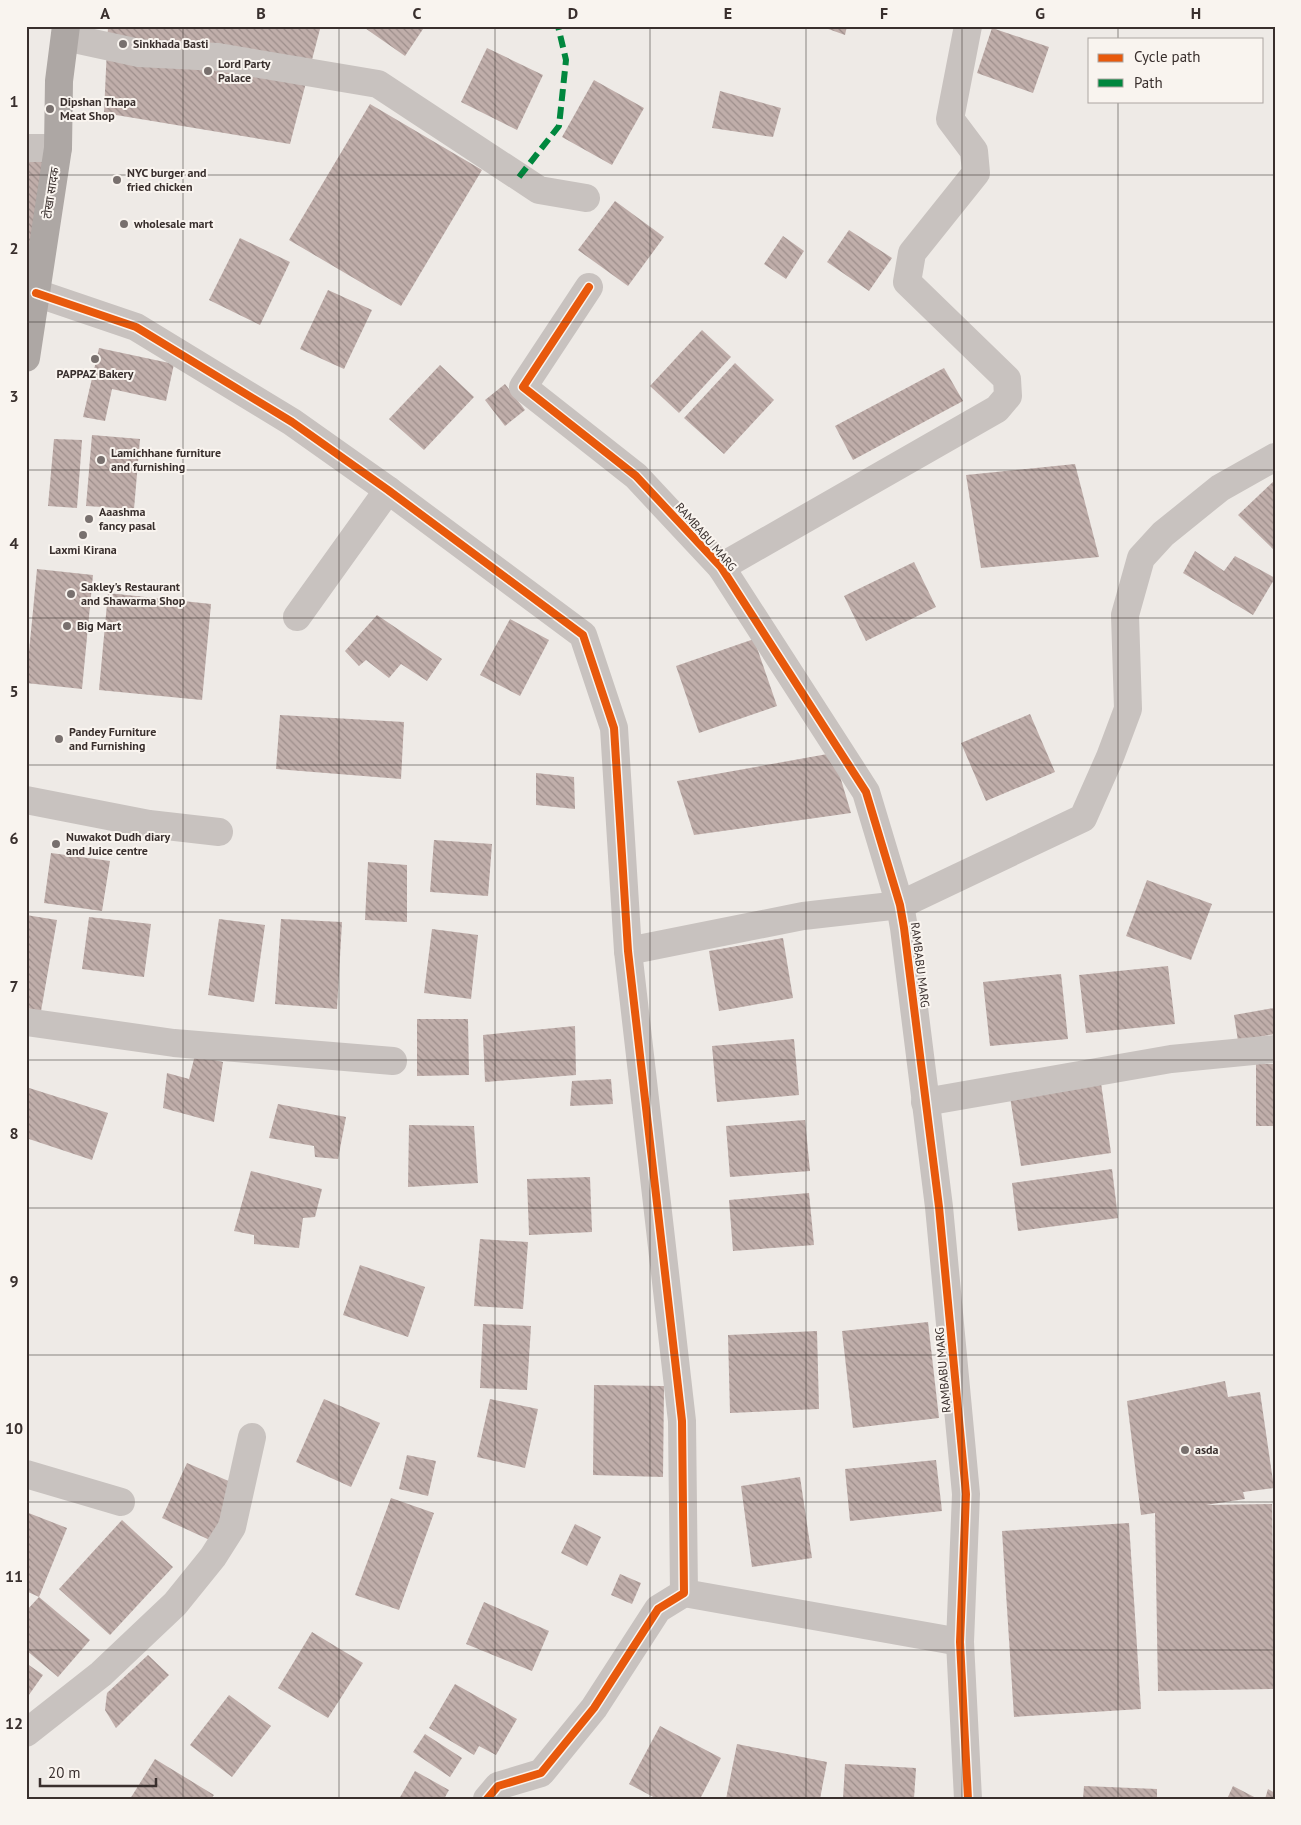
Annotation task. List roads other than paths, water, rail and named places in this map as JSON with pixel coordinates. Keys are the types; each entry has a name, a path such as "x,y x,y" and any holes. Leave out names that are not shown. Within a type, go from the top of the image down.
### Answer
{"main road":[{"name":"टोखा सादक","path":"26,358 58,148 59,81 66,31"}],"street":[{"path":"721,567 997,409 1008,396 1007,379 906,282 912,253 976,173 974,151 950,118 968,26"},
{"path":"66,31 139,53 218,57 378,84 539,190 586,198"},
{"path":"26,148 58,148"},
{"name":"RAMBABU MARG","path":"588,287 523,387 636,476 721,567 866,792 900,905 939,1207 966,1494 960,1642 968,1799"},
{"path":"36,293 136,327 292,422 388,490 583,635 614,728 628,951 682,1421 684,1593"},
{"path":"628,951 803,916 900,905 1083,818 1128,710 1125,615 1141,558 1163,534 1220,488 1275,457"},
{"path":"298,617 388,490"},
{"path":"26,800 149,824 219,832"},
{"path":"26,1022 174,1043 393,1061"},
{"path":"925,1102 1171,1059 1275,1049"},
{"path":"26,1733 101,1674 175,1604 213,1556 232,1527 252,1437"},
{"path":"26,1474 121,1502"},
{"path":"486,1799 498,1786 542,1773 594,1708 658,1610 684,1593 960,1642"}],"place":[{"name":"Sinkhada Basti","path":"123,44"},
{"name":"Lord Party Palace","path":"208,71"},
{"name":"Dipshan Thapa Meat Shop","path":"50,109"},
{"name":"NYC burger and fried chicken","path":"117,180"},
{"name":"wholesale mart","path":"124,224"},
{"name":"PAPPAZ Bakery","path":"95,359"},
{"name":"Lamichhane furniture and furnishing","path":"101,460"},
{"name":"Aaashma fancy pasal","path":"89,519"},
{"name":"Laxmi Kirana","path":"83,535"},
{"name":"Sakley's Restaurant and Shawarma Shop","path":"71,594"},
{"name":"Big Mart","path":"67,626"},
{"name":"Pandey Furniture and Furnishing","path":"59,739"},
{"name":"Nuwakot Dudh diary and Juice centre","path":"56,844"},
{"name":"asda","path":"1185,1450"}]}
